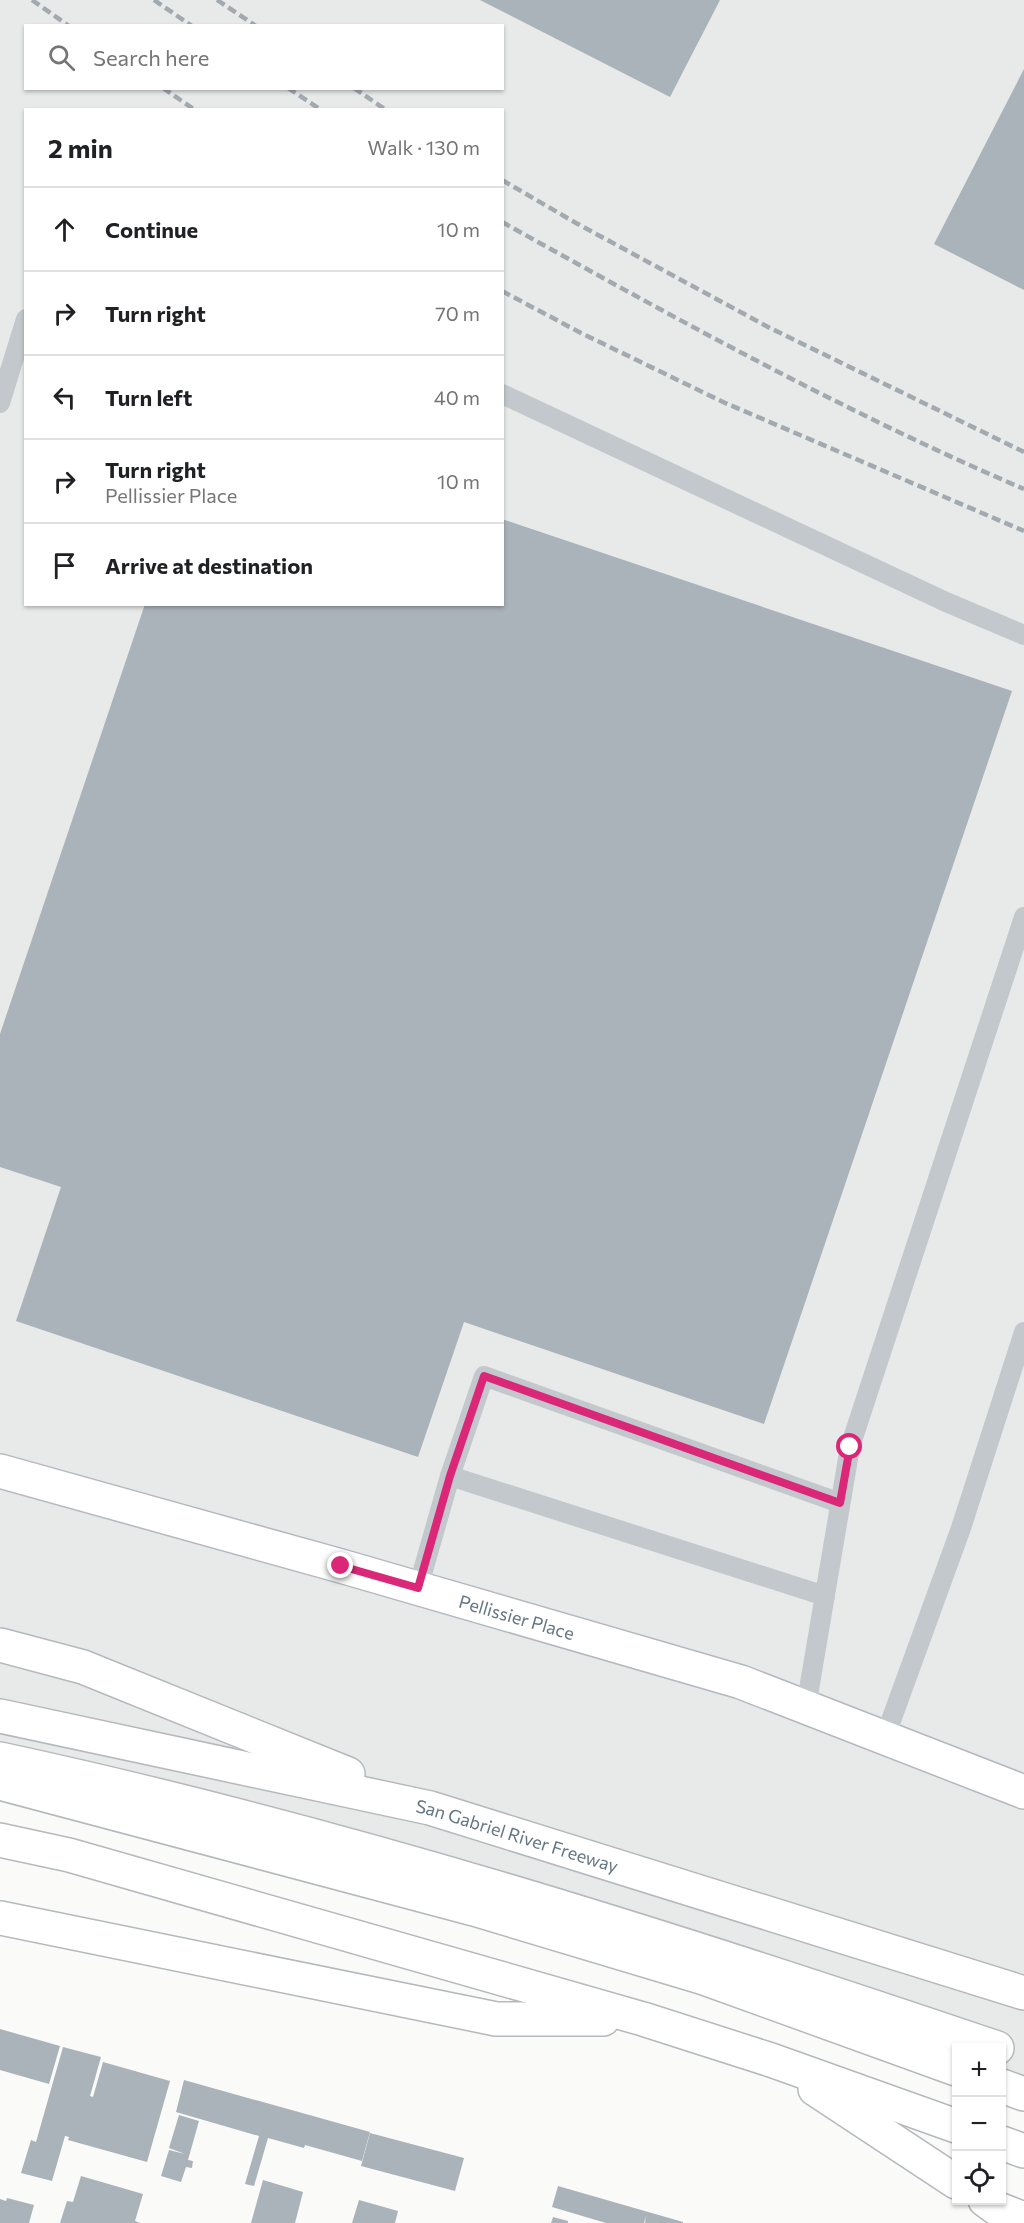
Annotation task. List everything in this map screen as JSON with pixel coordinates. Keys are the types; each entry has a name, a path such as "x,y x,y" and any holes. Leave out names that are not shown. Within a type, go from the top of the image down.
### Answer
{"main road":[{"name":"Pellissier Place","path":"0,1471 418,1588 741,1682 1024,1792"},
{"path":"0,1645 83,1667 430,1808"},
{"name":"San Gabriel River Freeway","path":"0,1716 430,1808 1024,1993"},
{"path":"0,1759 243,1815 567,1907 780,1974 984,2043"},
{"path":"0,1783 474,1909 704,1978 952,2067"},
{"path":"0,1840 69,1855 643,2019 771,2060 952,2124"},
{"path":"0,1918 496,2019 643,2019"},
{"path":"1006,2050 1024,2056"},
{"path":"771,2060 952,2179"},
{"path":"1006,2087 1024,2094"},
{"path":"1006,2144 1024,2151"},
{"path":"992,2205 1024,2219"}],"lane":[{"path":"0,403 24,325"},
{"path":"504,395 946,602 1024,636"},
{"path":"806,1707 850,1447 1024,917"},
{"path":"885,1737 961,1528 1024,1332"},
{"path":"418,1588 450,1476 484,1376 840,1503"},
{"path":"450,1476 825,1596"}],"shaded area":[{"path":"0,0 1024,0 1024,2085 1006,2078 1006,2043 984,2043 0,1775"}],"building":[{"path":"480,0 720,0 670,97"},
{"path":"1024,69 1024,290 934,244"},
{"path":"504,520 1012,691 764,1424 464,1322 418,1457 16,1321 61,1187 0,1167 0,1034 144,606 504,606"},
{"path":"0,2029 60,2046 49,2084 0,2070"},
{"path":"63,2047 101,2057 90,2096 93,2097 103,2062 170,2081 147,2162 68,2140 69,2137 65,2136 52,2181 21,2173 31,2140 36,2142"},
{"path":"184,2080 370,2132 362,2161 305,2145 304,2148 268,2138 254,2186 245,2184 259,2136 176,2112"},
{"path":"179,2115 199,2121 188,2160 193,2161 192,2168 186,2167 181,2182 161,2176 169,2150 185,2154 169,2148"},
{"path":"370,2133 464,2158 455,2191 361,2166"},
{"path":"81,2176 143,2194 135,2221 140,2223 60,2223 67,2201 73,2202"},
{"path":"263,2180 303,2192 295,2223 251,2223"},
{"path":"558,2186 683,2223 645,2223 646,2216 644,2223 606,2223 552,2207"},
{"path":"7,2198 34,2205 29,2223 0,2223 0,2199 6,2201"},
{"path":"359,2200 398,2211 395,2223 352,2223"},
{"path":"553,2217 568,2221 568,2223 551,2223"}],"railway":[{"path":"32,0 66,24"},
{"path":"154,0 189,24"},
{"path":"217,0 253,24"},
{"path":"166,90 192,108"},
{"path":"291,90 318,108"},
{"path":"357,90 383,108"},
{"path":"504,181 576,223 770,328 1024,452"},
{"path":"504,223 825,396 1024,489"},
{"path":"504,292 581,333 723,402 1024,531"}],"route":[{"path":"341,1566 418,1588 450,1476 484,1376 840,1503 850,1447"}]}
